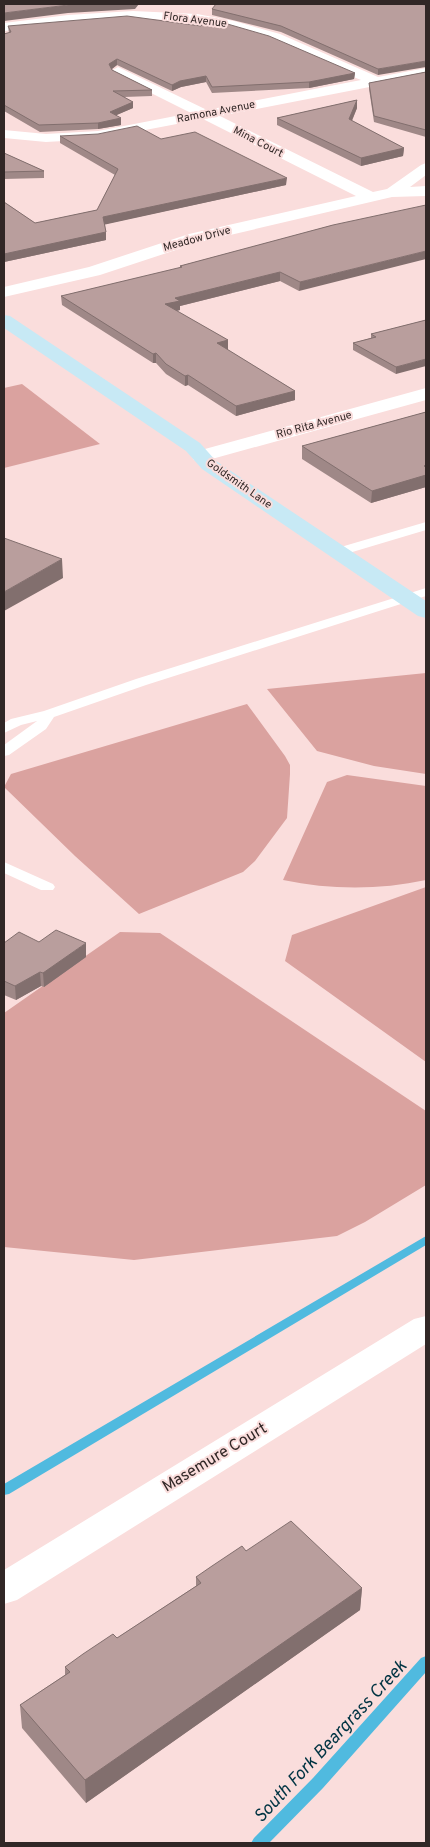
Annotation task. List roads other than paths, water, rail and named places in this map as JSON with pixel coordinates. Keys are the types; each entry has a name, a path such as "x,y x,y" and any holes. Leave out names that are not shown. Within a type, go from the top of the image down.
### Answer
{"street":[{"path":"161,16 169,4"},
{"name":"Flora Avenue","path":"4,27 91,16 161,16 222,22 256,30 376,81"},
{"name":"Mina Court","path":"118,71 371,197"},
{"name":"Ramona Avenue","path":"4,134 46,138 79,137 426,72"},
{"name":"Meadow Drive","path":"392,192 426,168"},
{"name":"Meadow Drive","path":"4,292 94,271 195,238 392,192 426,191"},
{"name":"Goldsmith Lane","path":"4,320 193,447 209,465 339,552 417,595 426,611"},
{"name":"Rio Rita Avenue","path":"201,456 426,394"},
{"name":"Masemure Court","path":"4,1589 426,1328"}],"lane":[{"path":"339,552 426,526"},
{"path":"4,728 16,722 49,714 141,682 417,595"},
{"path":"4,752 42,726 49,714"},
{"path":"4,867 47,887"}],"waterway":[{"path":"4,1490 426,1240"},
{"name":"South Fork Beargrass Creek","path":"259,1843 318,1783 426,1662"}]}
